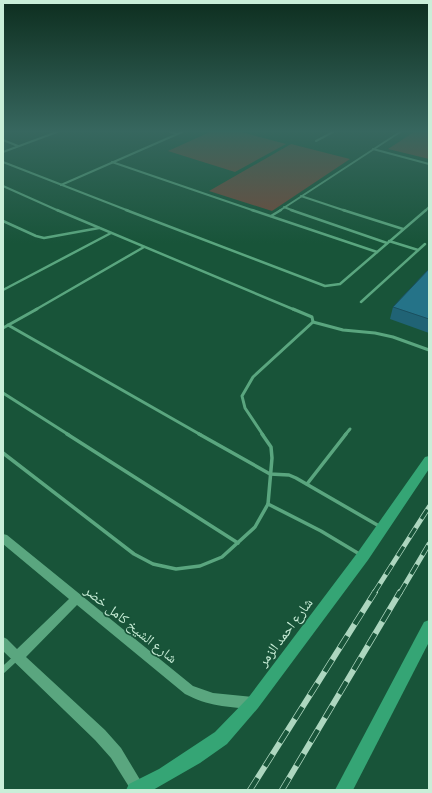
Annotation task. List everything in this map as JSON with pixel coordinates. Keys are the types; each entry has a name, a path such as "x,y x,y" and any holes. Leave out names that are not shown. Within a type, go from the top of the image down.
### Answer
{"main road":[{"name":"شارع احمد الزمر","path":"137,789 165,776 194,758 220,738 253,703 362,556 429,460"},
{"name":"شارع الشيخ كامل خضر","path":"3,538 189,690 203,698 219,701 253,703"},
{"path":"17,656 76,599"},
{"path":"344,790 429,627"},
{"path":"3,643 100,735 116,753 137,789"}],"street":[{"path":"3,670 17,656"}],"lane":[{"path":"21,169 325,286 340,284 429,207"},
{"path":"61,185 96,169"},
{"path":"133,169 377,252"},
{"path":"271,216 342,169"},
{"path":"3,186 144,247 306,314 312,317 314,322 343,330 374,333 393,337 429,350"},
{"path":"301,196 403,229"},
{"path":"284,207 388,242 418,250"},
{"path":"424,211 429,212"},
{"path":"3,221 36,236 44,238 100,228"},
{"path":"3,290 111,233"},
{"path":"360,302 425,244"},
{"path":"3,328 144,247"},
{"path":"3,453 134,554 153,564 176,568 200,566 222,557 258,522 268,504 272,458 271,447 245,408 242,396 253,377 314,322"},
{"path":"8,325 270,474 289,475 383,527"},
{"path":"3,393 238,543"},
{"path":"307,484 350,429"},
{"path":"268,504 321,531 362,556"}],"shaded area":[{"path":"225,169 240,169 235,172"},
{"path":"247,169 335,169 272,211 209,191"}],"building":[{"path":"429,269 429,319 393,307"}],"railway":[{"path":"374,593 429,507"},
{"path":"400,593 429,544"},
{"path":"250,790 375,592"},
{"path":"282,790 400,592"}]}
